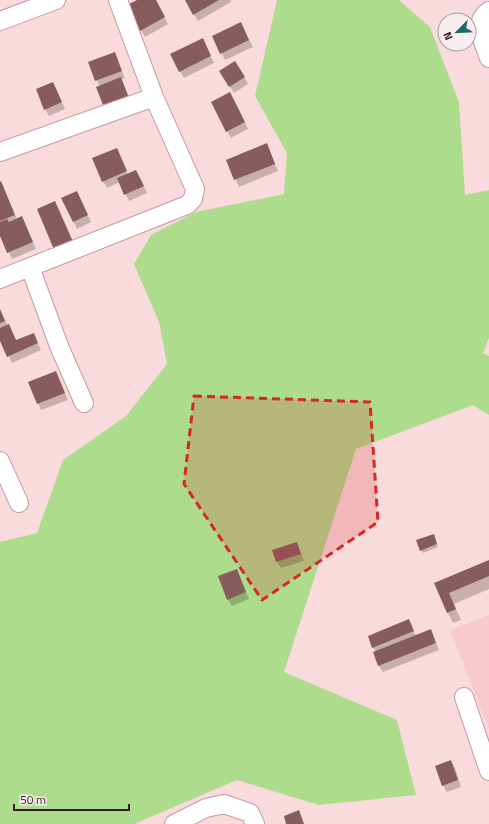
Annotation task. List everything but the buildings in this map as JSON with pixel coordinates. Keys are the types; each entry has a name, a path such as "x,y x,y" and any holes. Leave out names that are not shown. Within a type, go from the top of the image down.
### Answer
{"street":[{"path":"0,21 56,0"},
{"path":"0,278 187,205 193,199 195,189 154,97 118,0"},
{"path":"489,11 483,14 480,23 481,35 489,58"},
{"path":"0,152 154,97"},
{"path":"30,267 59,346 84,404"},
{"path":"0,461 19,504"},
{"path":"464,698 489,771"},
{"path":"174,824 206,808 224,804 250,813 255,824"}],"highlighted area":[{"path":"194,396 370,402 378,522 262,600 184,484"}],"shaded area":[{"path":"489,615 489,729 450,630"}],"green space":[{"path":"277,0 399,0 430,27 437,45 437,52 440,52 459,102 465,195 489,190 489,338 483,353 489,356 489,415 473,405 356,449 284,672 397,720 416,795 319,805 237,780 134,824 0,824 0,542 37,533 63,460 126,416 167,364 159,322 134,264 151,235 196,212 284,194 287,153 255,96"}]}
